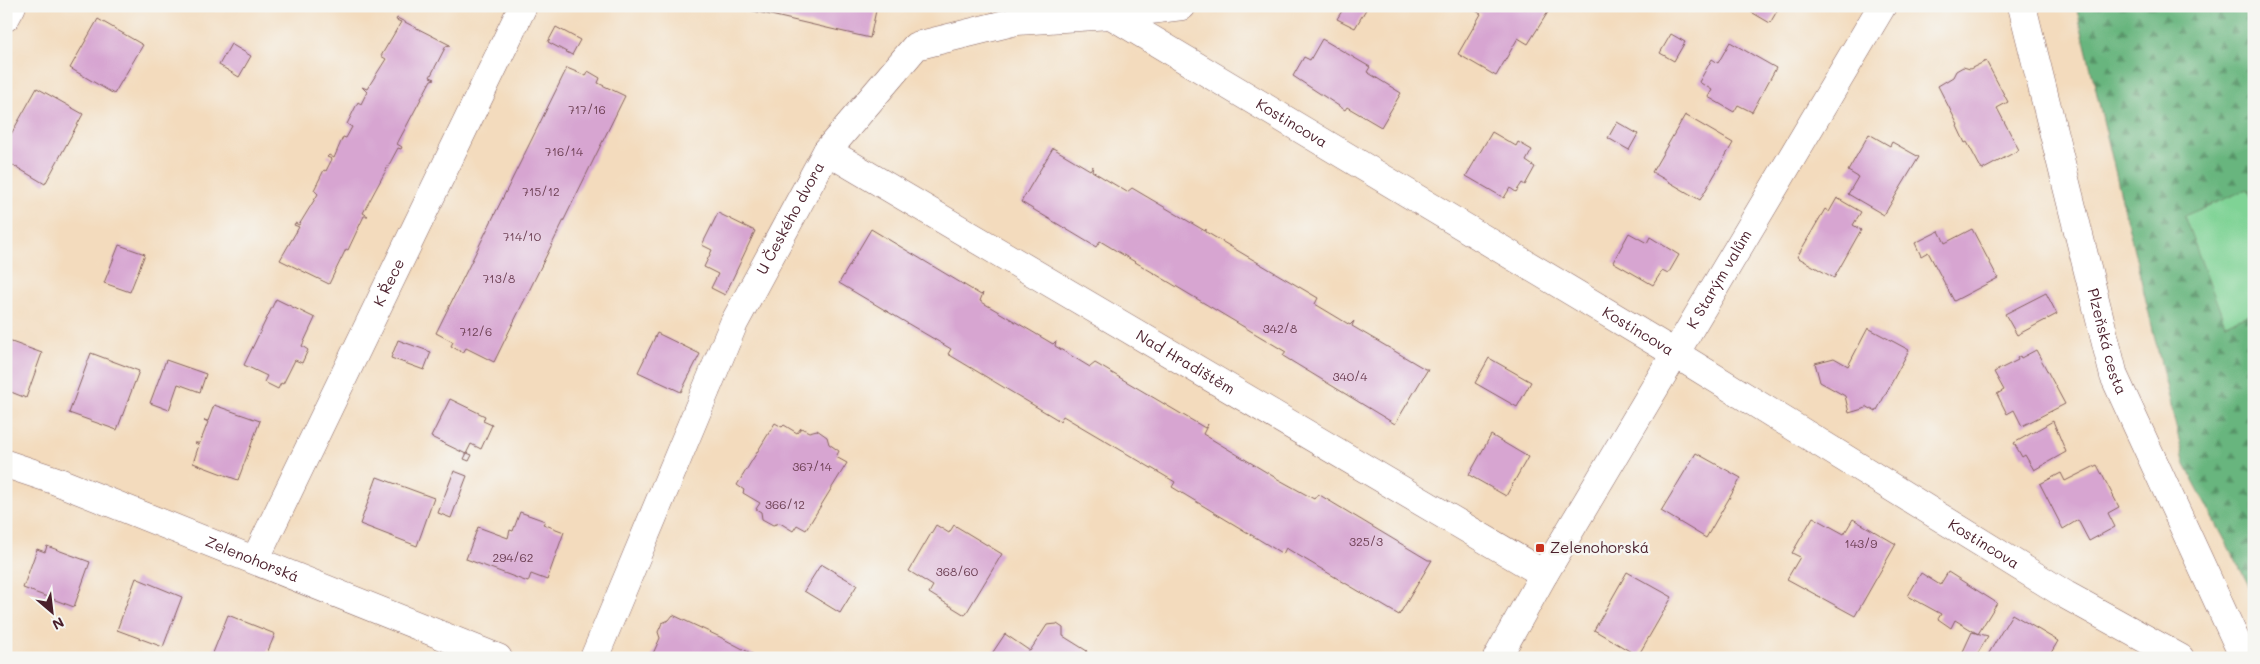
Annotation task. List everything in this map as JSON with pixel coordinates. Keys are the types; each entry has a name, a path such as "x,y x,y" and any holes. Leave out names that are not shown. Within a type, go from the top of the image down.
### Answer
{"street":[{"path":"6,16 12,6"},
{"name":"K Řece","path":"255,560 523,6"},
{"name":"U Českého dvora","path":"594,658 734,323 827,151 916,46 1017,21 1103,11 1182,6"},
{"name":"K Starým valům","path":"1497,658 1544,574 1882,6"},
{"name":"Plzeňská cesta","path":"2022,6 2114,376 2244,658"},
{"name":"Kostincova","path":"1103,11 1676,354 2066,595 2180,658"},
{"name":"Nad Hradištěm","path":"827,151 1544,574"},
{"name":"Zelenohorská","path":"6,464 54,480 498,658"}],"green space":[{"path":"2076,6 2254,6 2254,595 2185,465"},
{"path":"2248,189 2254,203 2254,313 2225,324 2184,216"}],"building":[{"path":"732,6 877,6 870,38"},
{"path":"1345,6 1368,6 1355,28 1337,19"},
{"path":"1468,6 1520,6 1525,9 1527,6 1540,6 1548,12 1528,44 1518,38 1496,76 1458,54 1481,14"},
{"path":"1741,6 1780,6 1770,23"},
{"path":"397,18 450,45 446,46 430,77 435,79 431,80 397,144 402,147 401,149 398,148 363,213 368,216 364,216 329,284 280,260 299,227 294,225 295,223 299,225 318,194 314,190 332,159 327,157 329,155 334,158 343,137 346,138 352,127 347,124 358,102 361,104 367,92 362,87 367,89 386,59 381,56 401,22 396,20"},
{"path":"98,19 143,45 114,94 70,68"},
{"path":"556,27 580,40 572,55 548,42"},
{"path":"1671,34 1685,42 1674,61 1660,53"},
{"path":"1322,39 1370,67 1367,72 1401,93 1381,127 1347,107 1345,110 1293,76 1304,57 1310,60"},
{"path":"1730,42 1776,68 1752,112 1738,105 1734,112 1708,97 1712,90 1699,82 1712,59 1718,63"},
{"path":"231,44 251,56 239,77 219,65"},
{"path":"1986,61 2008,102 1997,108 2019,150 1982,170 1967,142 1965,143 1938,86 1953,77 1956,71 1963,67 1970,69"},
{"path":"567,68 586,76 588,71 600,78 598,83 625,96 494,362 466,348 463,353 451,346 453,342 436,333"},
{"path":"37,88 83,114 45,184 6,161 6,143"},
{"path":"1685,115 1733,143 1700,200 1652,172"},
{"path":"1617,122 1638,134 1629,150 1608,138"},
{"path":"1492,132 1516,146 1518,142 1532,150 1526,161 1535,167 1525,185 1522,183 1516,192 1510,188 1504,198 1466,176"},
{"path":"1869,134 1890,146 1892,142 1919,157 1884,215 1848,194 1858,177 1848,171"},
{"path":"1053,148 1090,170 1093,166 1092,171 1127,192 1132,188 1205,231 1206,229 1206,232 1318,298 1315,304 1350,325 1354,321 1352,326 1428,369 1395,424 1283,356 1286,352 1100,241 1096,247 1021,202"},
{"path":"1837,198 1861,212 1853,225 1861,230 1834,278 1797,257 1825,209 1829,212"},
{"path":"718,213 755,231 725,295 711,288 718,274 704,267 712,250 702,245"},
{"path":"871,229 981,295 983,293 980,301 1053,344 1056,341 1055,346 1090,367 1095,363 1205,428 1208,424 1203,434 1276,478 1314,499 1318,494 1428,560 1432,560 1399,615 1286,548 1283,554 1172,487 1175,482 1063,416 1060,421 948,354 951,349 839,283"},
{"path":"1972,229 1998,278 1954,301 1928,252 1921,256 1915,243 1939,231 1945,243"},
{"path":"1629,233 1647,243 1650,237 1679,255 1668,274 1662,271 1653,285 1613,262"},
{"path":"119,245 145,254 130,292 104,283"},
{"path":"2046,293 2057,314 2017,335 2005,314"},
{"path":"276,299 315,318 302,346 308,350 302,363 295,360 283,384 281,383 278,389 264,382 267,376 244,365"},
{"path":"1868,328 1909,350 1876,412 1866,406 1866,408 1849,413 1845,396 1820,382 1815,363 1834,358 1848,366"},
{"path":"657,333 700,354 681,392 638,372"},
{"path":"6,340 42,353 26,398 6,390"},
{"path":"398,340 431,352 424,370 391,358"},
{"path":"2036,350 2065,404 2022,426 2014,410 2007,414 1997,394 2004,390 1994,372 2018,360 2017,358 2020,356 2021,358"},
{"path":"91,353 139,371 117,430 69,413"},
{"path":"1489,358 1531,382 1517,407 1475,383"},
{"path":"166,360 206,374 200,392 178,384 169,410 150,403"},
{"path":"450,399 485,416 483,421 492,425 481,449 471,444 466,454 431,437"},
{"path":"214,405 260,421 238,480 193,463 199,445 195,443 200,443 208,422 204,420 208,421"},
{"path":"2053,421 2066,452 2034,470 2025,455 2022,457 2014,443"},
{"path":"775,423 782,427 784,425 797,433 801,428 809,432 817,430 827,437 829,444 839,451 836,457 847,463 806,530 797,525 793,531 780,523 773,525 762,519 761,512 756,509 760,503 743,493 744,490 737,485"},
{"path":"1491,435 1528,457 1506,496 1469,475"},
{"path":"467,453 472,455 469,461 464,459"},
{"path":"1696,453 1741,478 1706,538 1661,511"},
{"path":"2097,465 2119,507 2108,513 2115,527 2089,541 2078,520 2063,529 2040,484 2061,473 2065,481"},
{"path":"454,471 467,476 451,518 438,513"},
{"path":"377,477 434,498 417,546 360,524"},
{"path":"520,512 545,521 543,524 564,532 547,580 531,574 528,582 466,559 478,527 508,538 510,530 513,531"},
{"path":"1813,517 1844,534 1853,519 1896,544 1855,616 1787,579 1800,557 1792,553"},
{"path":"936,525 949,533 954,525 1002,554 965,615 929,593 933,586 909,571"},
{"path":"47,546 90,562 74,607 23,588 37,549 45,552"},
{"path":"821,564 857,585 840,613 804,591"},
{"path":"1627,572 1672,597 1638,656 1594,630"},
{"path":"1948,572 1997,603 1978,634 1955,620 1951,628 1938,619 1941,614 1908,596 1921,573 1940,585"},
{"path":"136,578 182,597 163,647 117,630"},
{"path":"2012,614 2058,641 2048,658 1986,658"},
{"path":"228,615 275,634 265,658 211,658"},
{"path":"673,615 760,658 651,658 660,638 658,632 662,623 669,620"},
{"path":"1057,624 1063,628 1063,636 1087,651 1083,658 989,658 1005,634 1030,651 1047,625"},
{"path":"1972,632 1988,636 1975,658 1960,658"}],"place":[{"name":"Zelenohorská","path":"1540,548"}]}
